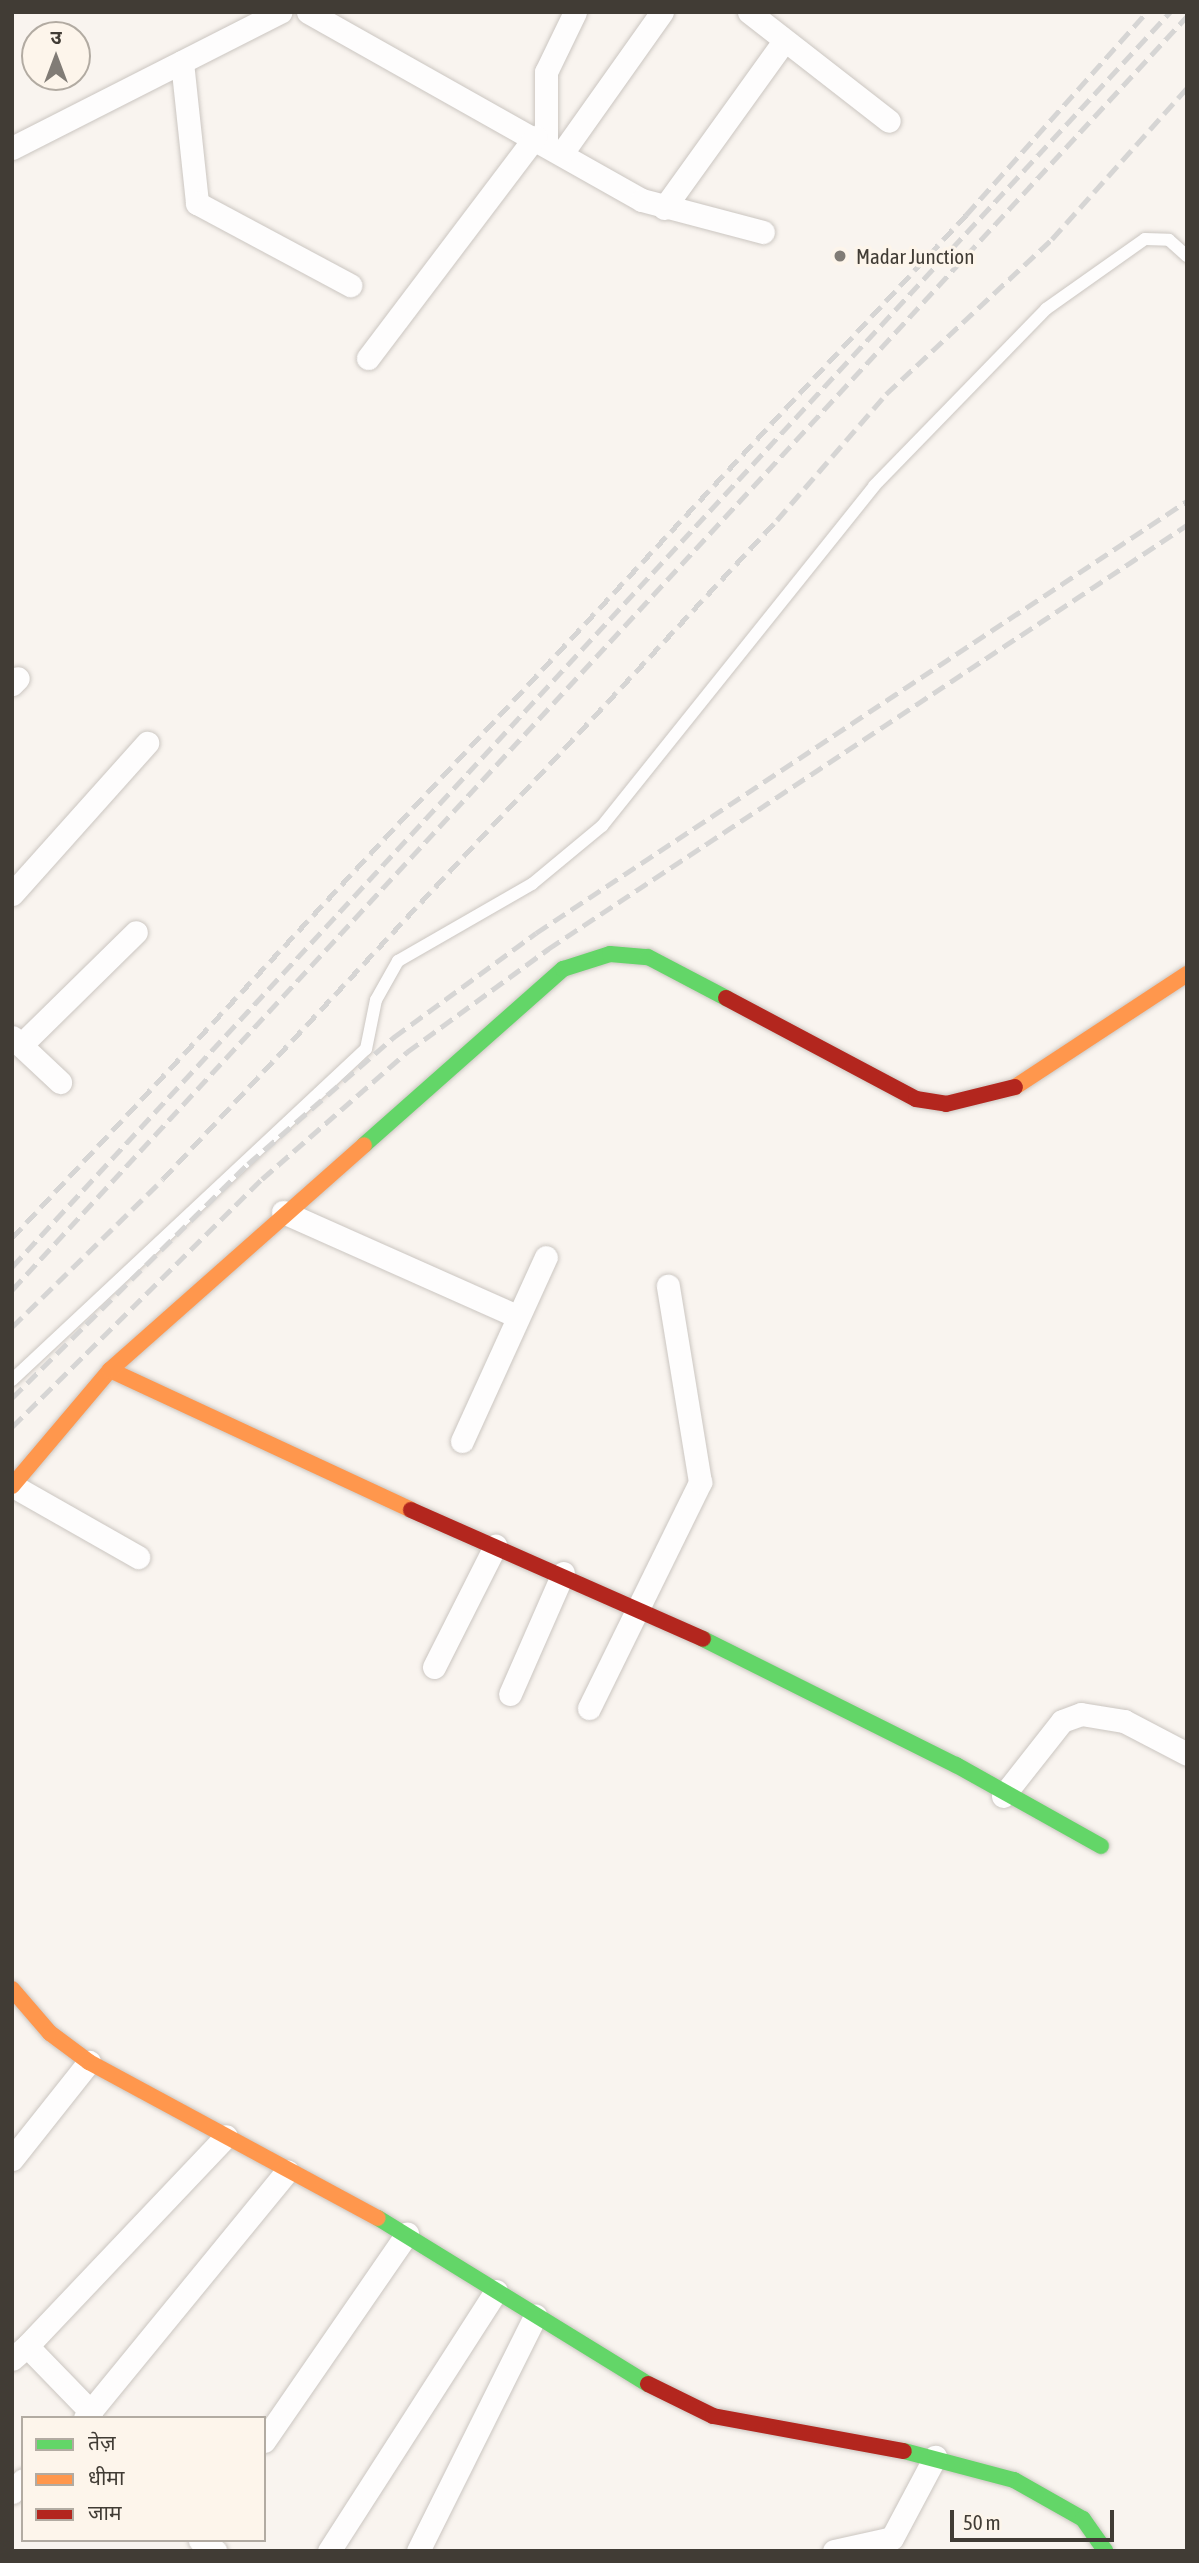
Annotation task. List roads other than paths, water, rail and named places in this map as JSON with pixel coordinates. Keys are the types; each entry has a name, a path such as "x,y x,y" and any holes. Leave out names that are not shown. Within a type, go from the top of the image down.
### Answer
{"street":[{"path":"12,148 280,12"},
{"path":"309,12 664,208 763,232"},
{"path":"548,145 546,72 575,12"},
{"path":"368,358 662,12"},
{"path":"749,12 889,121"},
{"path":"664,208 784,41"},
{"path":"182,62 197,203 350,285"},
{"path":"12,894 147,743"},
{"path":"60,1082 17,1041 136,932"},
{"path":"138,1557 13,1486 110,1370 283,1212 563,969 583,960 610,954 648,957 916,1099 946,1104 1009,1092 1187,974"},
{"path":"283,1212 517,1317"},
{"path":"462,1441 546,1257"},
{"path":"589,1708 701,1471 668,1286"},
{"path":"110,1370 266,1447 563,1573 635,1607 956,1765 1003,1796 1101,1846"},
{"path":"434,1667 495,1546"},
{"path":"510,1695 563,1573"},
{"path":"1003,1796 1062,1721 1081,1714 1124,1721 1187,1754"},
{"path":"12,1989 50,2033 89,2062 407,2234 670,2398 713,2416 934,2457 1049,2496 1083,2519 1105,2551"},
{"path":"12,2159 89,2062"},
{"path":"226,2136 20,2353 88,2415 287,2171"},
{"path":"266,2438 407,2234"},
{"path":"329,2551 496,2291"},
{"path":"418,2551 535,2316"},
{"path":"834,2551 892,2538 934,2457"}],"lane":[{"path":"12,1380 366,1049 376,1000 398,961 532,884 602,826 874,486 1046,309 1145,239 1169,240 1187,256"}],"railway":[{"path":"12,1238 966,215 1147,12"},
{"path":"12,1267 1170,12"},
{"path":"12,1290 1187,16"},
{"path":"12,1327 163,1179 777,520 886,394 1052,239 1187,88"},
{"path":"12,1398 248,1164 394,1037 536,933 1187,501"},
{"path":"12,1427 262,1179 407,1052 548,949 1187,525"}],"place":[{"name":"Madar Junction","path":"840,256"}]}
